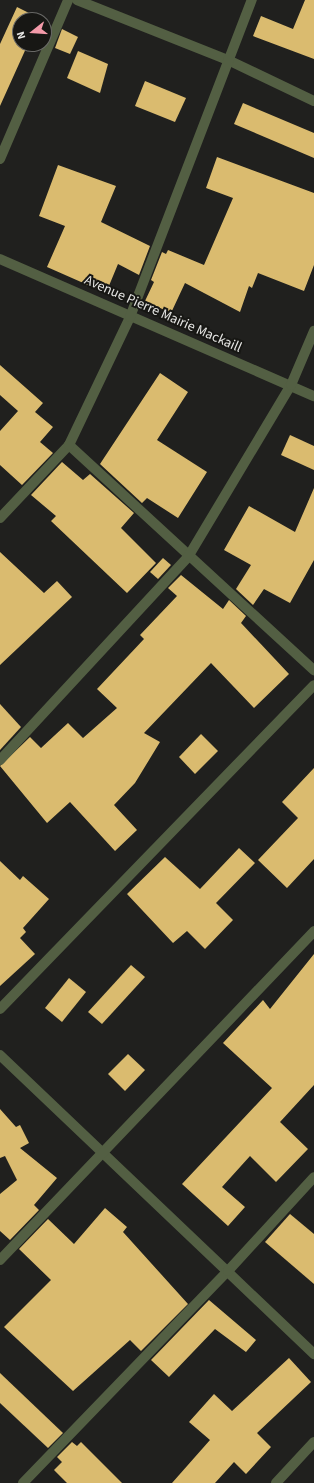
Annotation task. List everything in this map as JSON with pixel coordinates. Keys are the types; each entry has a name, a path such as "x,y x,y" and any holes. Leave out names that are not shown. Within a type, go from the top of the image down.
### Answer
{"street":[{"path":"0,159 68,0"},
{"path":"77,0 228,60 314,101"},
{"path":"0,518 69,445 130,317 252,0"},
{"name":"Avenue Pierre Mairie Mackaill","path":"0,259 59,282 130,317 314,396"},
{"path":"0,760 188,557 291,385 314,331"},
{"path":"69,445 188,557 314,670"},
{"path":"0,1009 314,685"},
{"path":"0,1260 314,931"},
{"path":"0,1055 314,1354"},
{"path":"23,1483 228,1271 314,1177"},
{"path":"276,1483 314,1442"}],"building":[{"path":"305,0 314,0 314,59 253,36 261,16 293,29"},
{"path":"17,7 27,12 15,12"},
{"path":"12,18 12,52 24,52 0,106 0,44"},
{"path":"62,29 78,37 70,54 55,48"},
{"path":"78,51 108,64 100,93 67,78"},
{"path":"145,81 186,98 175,122 135,106"},
{"path":"243,103 314,133 314,158 234,124"},
{"path":"217,157 314,193 314,265 304,291 258,273 252,288 249,286 240,312 185,283 171,313 145,301 154,282 151,280 162,252 166,254 168,250 204,265 233,198 206,188"},
{"path":"58,165 116,186 101,222 150,246 139,275 118,264 106,293 47,267 65,226 39,216"},
{"path":"0,365 43,403 35,412 53,427 40,442 53,453 22,485 0,465 0,431 18,411 0,395"},
{"path":"160,373 188,392 157,440 207,472 178,518 147,498 142,503 100,464"},
{"path":"290,435 314,446 314,470 281,455"},
{"path":"62,462 83,480 90,474 134,513 121,528 156,563 127,593 51,521 56,516 31,495"},
{"path":"314,488 314,560 290,603 264,589 253,605 236,589 251,565 224,550 249,506 295,532"},
{"path":"0,552 44,593 57,581 72,597 0,665"},
{"path":"163,558 171,565 158,579 150,572"},
{"path":"181,575 223,609 229,600 246,616 241,623 289,674 254,708 211,663 144,733 160,742 135,783 114,805 137,830 115,851 70,802 47,823 0,766 30,737 41,748 68,723 83,738 117,708 97,689 144,639 140,635 177,596 168,588"},
{"path":"0,704 21,727 0,750"},
{"path":"201,734 218,751 195,774 179,757"},
{"path":"314,768 314,859 287,888 258,860 298,818 282,802"},
{"path":"239,848 255,863 216,903 233,920 205,949 187,931 173,943 127,894 165,857 200,889"},
{"path":"0,861 20,880 23,876 49,899 23,928 26,932 20,938 35,954 0,986"},
{"path":"314,954 314,1085 280,1122 308,1149 276,1182 250,1156 222,1187 245,1207 228,1226 182,1184 272,1088 223,1043 263,1000 270,1009"},
{"path":"131,965 145,977 102,1024 88,1012"},
{"path":"69,978 86,992 62,1022 45,1008"},
{"path":"128,1054 145,1070 125,1091 108,1074"},
{"path":"0,1109 16,1127 20,1125 29,1143 20,1148 57,1178 34,1205 39,1210 10,1240 0,1231 0,1194 17,1180 5,1156 0,1158"},
{"path":"105,1208 127,1227 123,1232 188,1304 141,1351 130,1340 73,1391 4,1327 51,1280 19,1249 48,1219 74,1244"},
{"path":"290,1214 314,1234 314,1284 265,1242"},
{"path":"209,1300 256,1340 246,1352 215,1329 169,1377 151,1360"},
{"path":"289,1358 311,1382 257,1433 271,1447 246,1474 234,1462 215,1483 172,1483 210,1440 189,1422 214,1394 232,1411"},
{"path":"0,1373 63,1433 48,1448 0,1403"},
{"path":"72,1442 77,1446 81,1442 122,1483 67,1483 54,1470 62,1462 57,1457"}]}
